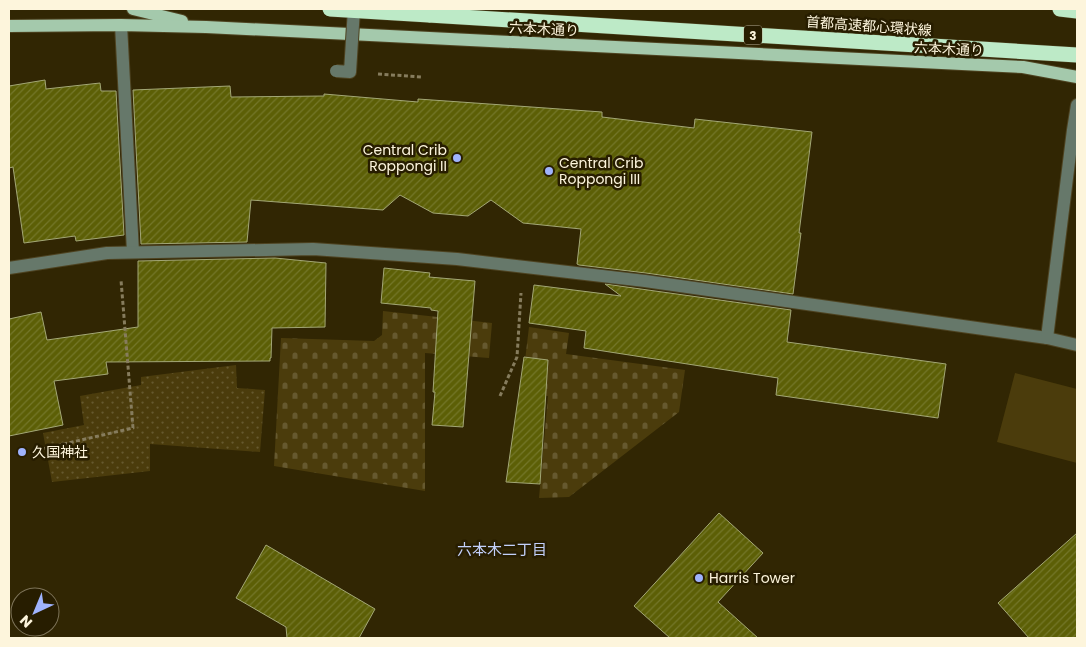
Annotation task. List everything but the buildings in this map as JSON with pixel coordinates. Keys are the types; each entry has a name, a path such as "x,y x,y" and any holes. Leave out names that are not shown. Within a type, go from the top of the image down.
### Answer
{"highway":[{"name":"首都高速都心環状線","path":"330,9 1077,55"},
{"path":"1060,9 1077,11"}],"main road":[{"path":"134,9 206,27"},
{"name":"六本木通り","path":"9,26 121,25 206,27 1022,67 1077,77"}],"street":[{"path":"336,71 350,72 354,9"},
{"path":"121,25 133,252"},
{"path":"1047,338 1077,106"},
{"path":"9,268 118,252 313,249 457,259 645,281 1047,338 1077,345"}],"path":[{"path":"350,72 422,77"},
{"path":"38,450 133,428 118,252"},
{"path":"500,396 517,357 522,287"}],"green space":[{"path":"383,311 492,323 489,358 425,353 425,491 274,466 281,338 374,341 382,335"},
{"path":"529,327 569,333 566,354 685,370 679,412 569,497 539,498 548,396 521,394"},
{"path":"236,365 237,388 265,390 260,452 150,444 150,471 52,482 43,433 84,425 80,396 141,385 141,377"},
{"path":"1015,373 1077,389 1077,463 997,442"}],"place":[{"name":"Central Crib Roppongi II","path":"457,158"},
{"name":"Central Crib Roppongi III","path":"549,171"},
{"name":"久国神社","path":"22,452"},
{"name":"Harris Tower","path":"699,578"}],"district":[{"name":"六本木二丁目","path":"502,549"}]}
